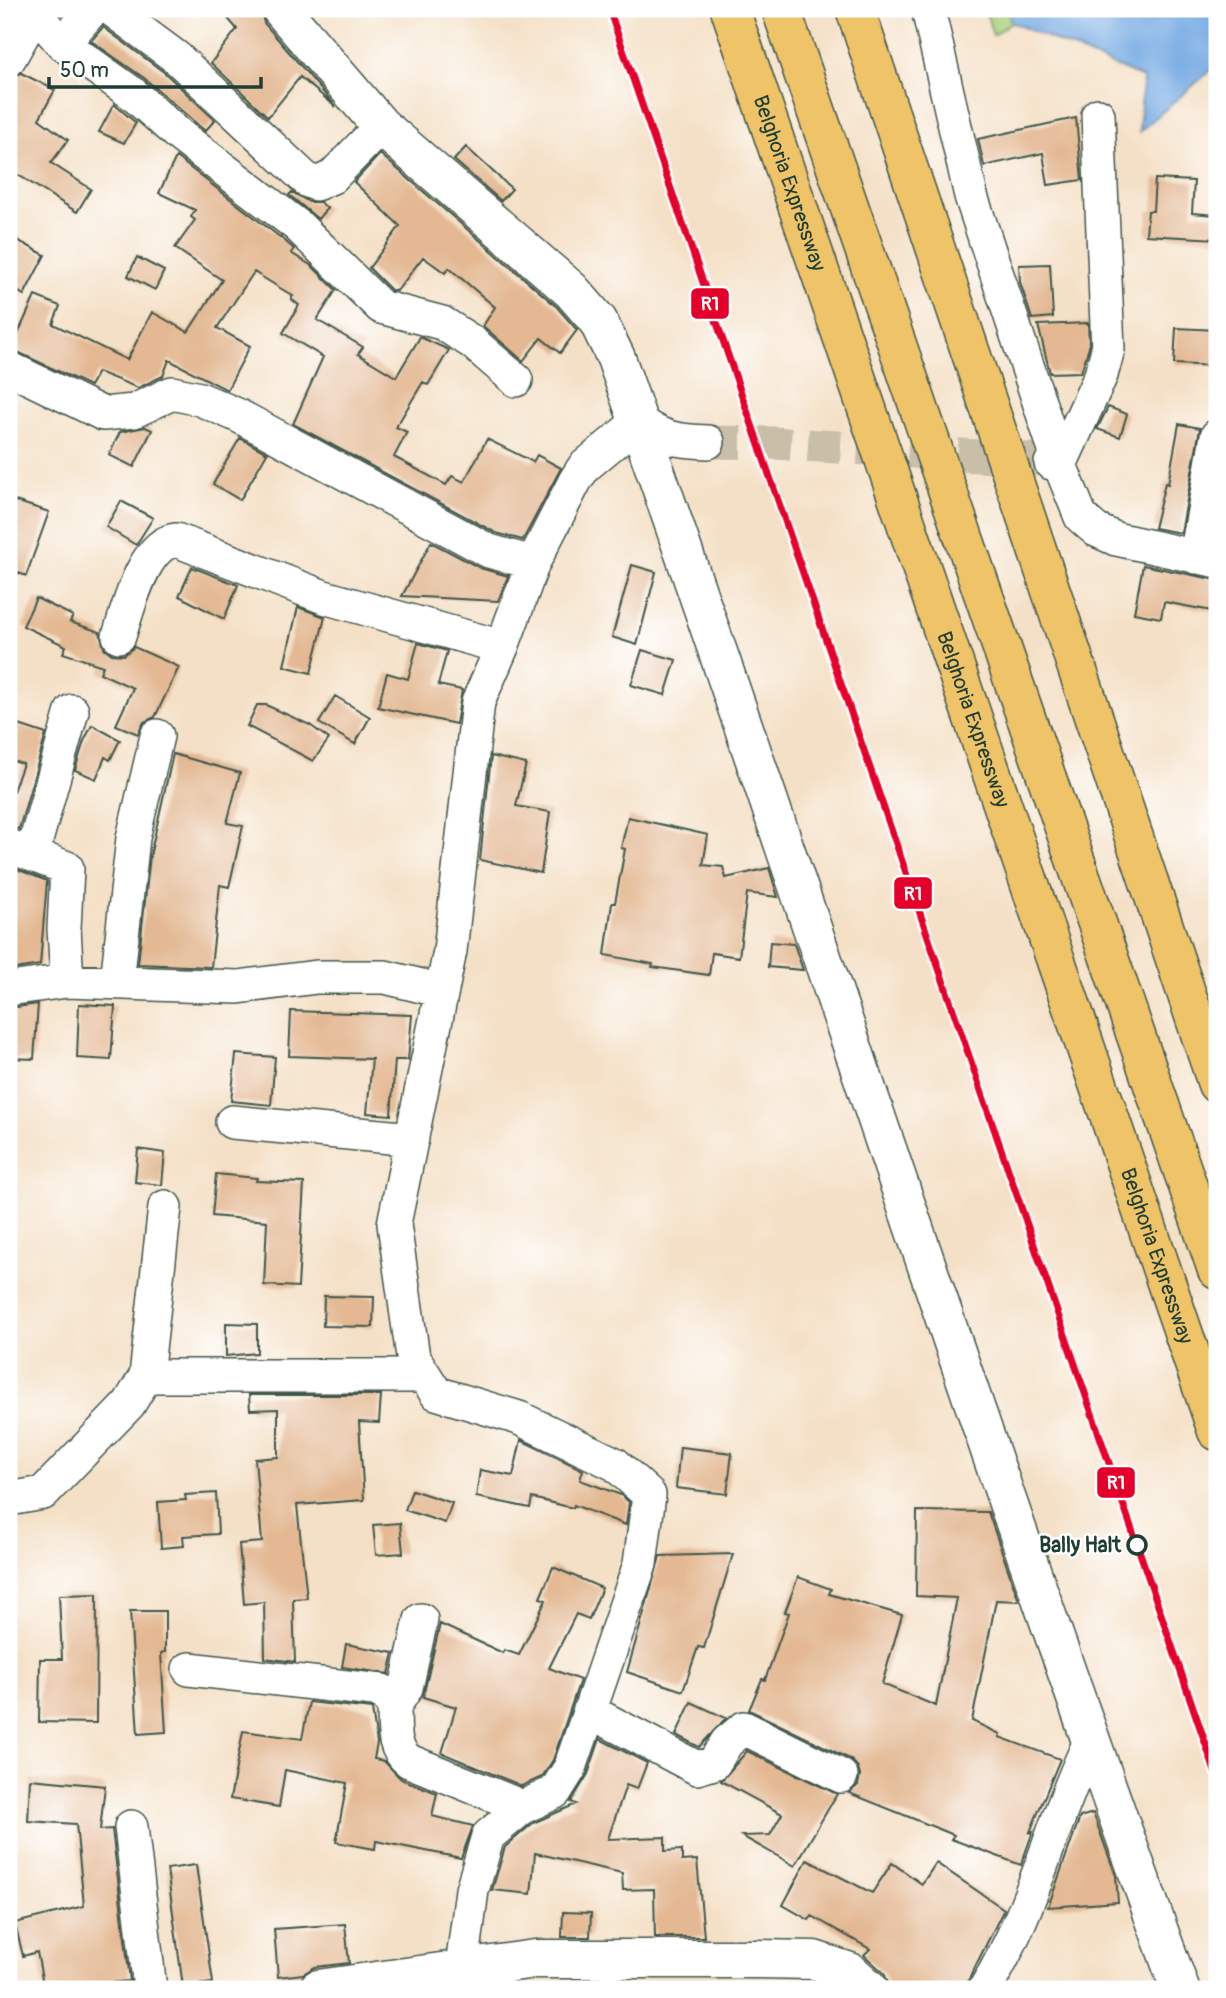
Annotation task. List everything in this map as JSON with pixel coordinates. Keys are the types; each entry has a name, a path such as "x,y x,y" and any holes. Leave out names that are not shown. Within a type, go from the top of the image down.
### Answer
{"main road":[{"name":"Belghoria Expressway","path":"730,9 1217,1431"},
{"path":"781,9 1217,1270"},
{"path":"855,9 1217,1084"}],"street":[{"path":"63,44 93,9"},
{"path":"111,9 177,58 308,181 316,184 331,177 381,126"},
{"path":"281,9 381,126 572,290 598,321 616,358 830,973 1090,1742 1180,1989"},
{"path":"928,9 971,196 1051,463 1081,517 1096,530 1116,538 1207,559 1217,436"},
{"path":"9,59 32,11 63,44 133,94 179,135 298,226 381,307 442,323 472,342 516,380"},
{"path":"1051,463 1101,375 1108,349 1098,116"},
{"path":"9,368 103,414 134,411 172,393 200,399 237,415 489,551 533,563"},
{"path":"639,421 656,435 672,441 708,442"},
{"path":"471,1974 472,1890 488,1836 523,1807 555,1792 570,1768 640,1564 649,1495 615,1464 519,1418 436,1393 413,1357 394,1224 450,951 478,702 533,563 584,467 639,421"},
{"path":"118,636 138,581 152,555 159,546 176,540 324,597 502,647"},
{"path":"68,981 64,928 67,868 20,850 72,711"},
{"path":"117,982 133,838 157,736"},
{"path":"9,989 68,981 238,987 317,977 385,977 442,991"},
{"path":"232,1122 411,1139"},
{"path":"9,1499 43,1493 129,1404 146,1376 165,1207"},
{"path":"146,1376 425,1376"},
{"path":"394,1706 406,1688 421,1620"},
{"path":"189,1670 373,1688 389,1696 394,1706 395,1745 399,1754 409,1762 523,1807"},
{"path":"591,1712 697,1768 714,1763 727,1742 744,1728 841,1776"},
{"path":"985,1989 1010,1949 1028,1906 1071,1782 1090,1742"},
{"path":"131,1827 150,1989"},
{"path":"318,1989 471,1974 536,1959 814,1960 850,1972 869,1989"}],"green space":[{"path":"985,9 1007,9 1011,22 993,35"}],"water":[{"path":"1007,9 1217,9 1217,65 1139,132 1143,78 1011,22"}],"building":[{"path":"220,9 260,9 264,23 336,107 300,77 268,117 211,63 237,29"},
{"path":"103,27 165,73 215,120 205,131 144,78 91,41"},
{"path":"21,73 55,90 39,119 68,140 51,163 91,189 77,212 9,169 9,84 12,78"},
{"path":"114,104 136,123 124,143 99,132"},
{"path":"1076,118 1082,180 1048,185 1043,153 984,166 978,139"},
{"path":"466,147 512,189 501,201 454,160"},
{"path":"380,154 556,306 577,330 560,353 541,338 523,361 483,326 495,307 449,268 445,273 423,257 397,291 391,290 369,268 400,226 354,182"},
{"path":"176,157 285,241 294,249 291,253 312,266 336,290 317,320 363,347 358,354 396,377 420,337 449,350 428,385 423,382 396,427 407,432 394,457 446,485 452,476 464,482 487,439 533,462 537,455 561,468 523,540 496,533 293,424 323,357 283,333 299,305 291,299 293,296 254,272 217,328 250,346 227,390 169,360 163,376 138,388 98,372 90,386 11,349 35,296 60,306 53,324 127,360 152,312 188,332 222,280 175,248 195,220 191,217 195,210 159,193"},
{"path":"1155,179 1194,181 1192,213 1217,215 1217,239 1146,235 1148,211 1153,211"},
{"path":"292,192 309,202 320,202 327,208 318,219 289,195"},
{"path":"17,240 45,255 24,295 9,286 9,255"},
{"path":"137,257 164,271 155,290 128,276"},
{"path":"1050,264 1053,317 1032,319 1020,282 1019,265"},
{"path":"1088,323 1089,347 1081,372 1050,373 1038,325"},
{"path":"1176,328 1217,330 1217,366 1174,364"},
{"path":"1108,407 1127,414 1120,437 1097,429"},
{"path":"1179,424 1200,428 1181,533 1154,528 1165,483 1168,484"},
{"path":"145,427 152,430 134,467 109,455 120,432"},
{"path":"240,438 267,453 240,500 213,484"},
{"path":"9,499 49,512 26,576 9,569"},
{"path":"121,501 153,518 136,545 106,527"},
{"path":"431,542 480,568 508,576 498,601 402,596"},
{"path":"632,565 656,572 637,645 612,637"},
{"path":"1143,565 1217,580 1217,612 1164,602 1161,618 1134,613"},
{"path":"192,567 238,585 224,619 179,596"},
{"path":"36,598 73,616 70,622 100,632 104,648 112,654 124,655 134,647 179,667 155,717 144,722 138,734 116,725 133,688 100,673 103,666 63,653 66,646 23,626"},
{"path":"298,607 325,617 311,673 284,666"},
{"path":"418,643 447,651 438,685 462,690 456,724 378,707 387,673 408,679"},
{"path":"642,650 676,660 665,695 631,685"},
{"path":"335,696 370,717 355,744 319,723"},
{"path":"257,705 266,705 310,725 329,739 313,761 247,726"},
{"path":"19,725 46,734 19,829 9,827 9,802 23,764 9,760"},
{"path":"92,725 120,740 110,760 105,757 96,779 75,770"},
{"path":"173,754 240,773 227,823 243,826 229,887 220,885 211,967 138,964 150,856"},
{"path":"491,756 526,764 516,806 550,812 541,873 480,860"},
{"path":"628,817 708,835 703,865 723,867 726,878 769,868 778,897 747,893 739,957 712,953 709,975 652,967 653,964 605,955 612,903 615,903 625,849 621,848"},
{"path":"9,866 47,881 40,965 9,970"},
{"path":"770,942 794,944 803,970 768,967"},
{"path":"38,1004 34,1059 9,1058 9,1008"},
{"path":"79,1004 115,1006 111,1060 77,1058"},
{"path":"291,1011 412,1015 408,1060 395,1060 391,1115 367,1113 372,1059 289,1056"},
{"path":"236,1054 275,1057 271,1105 231,1101"},
{"path":"138,1149 165,1153 162,1185 135,1182"},
{"path":"216,1174 257,1178 256,1181 304,1183 298,1287 264,1285 267,1221 212,1216"},
{"path":"324,1296 374,1297 373,1327 323,1326"},
{"path":"226,1323 257,1324 257,1353 226,1356"},
{"path":"249,1395 381,1395 379,1423 359,1422 364,1500 297,1505 307,1598 293,1599 295,1662 265,1658 264,1602 244,1604 239,1544 262,1542 255,1459 278,1457 278,1409 250,1410"},
{"path":"521,1440 583,1470 580,1480 621,1495 629,1502 626,1525 574,1505 573,1508 532,1498 530,1508 476,1497 480,1470 513,1476"},
{"path":"680,1447 732,1453 727,1494 676,1488"},
{"path":"412,1490 452,1503 445,1523 405,1510"},
{"path":"216,1493 218,1534 183,1536 184,1546 161,1548 158,1502 186,1500 185,1495"},
{"path":"917,1511 988,1512 1019,1601 996,1600 972,1721 1000,1734 999,1737 1060,1759 1030,1832 1033,1831 1021,1865 951,1839 954,1835 849,1793 858,1785 860,1775 857,1766 850,1759 749,1710 762,1679 765,1680 789,1613 785,1612 798,1577 831,1589 829,1594 902,1615 882,1684 936,1706 957,1598 916,1596"},
{"path":"400,1523 403,1553 376,1555 373,1525"},
{"path":"733,1554 704,1648 698,1647 683,1691 627,1672 660,1556"},
{"path":"553,1567 602,1588 589,1619 576,1614 549,1668 580,1680 553,1760 542,1777 522,1786 442,1753 456,1707 423,1697 440,1624 503,1653 504,1650 519,1655 546,1600 540,1598"},
{"path":"97,1594 96,1723 39,1722 40,1659 62,1659 59,1595"},
{"path":"130,1611 165,1611 165,1652 161,1653 166,1732 138,1734"},
{"path":"346,1644 394,1653 389,1674 342,1667"},
{"path":"309,1702 372,1709 377,1743 374,1759 384,1761 401,1779 437,1793 432,1816 473,1826 461,1858 376,1841 375,1849 336,1842 347,1783 285,1770 279,1807 230,1799 243,1731 302,1739"},
{"path":"691,1702 726,1718 699,1747 676,1735"},
{"path":"600,1739 647,1763 637,1789 626,1785 608,1839 665,1837 665,1851 682,1850 682,1861 697,1860 704,1937 655,1937 654,1889 623,1890 622,1873 535,1853 531,1894 492,1890 505,1847 533,1823 576,1804 571,1802 588,1774"},
{"path":"747,1751 837,1794 795,1866 742,1836 770,1835 782,1814 721,1781"},
{"path":"30,1779 105,1786 100,1830 112,1829 130,1981 86,1985 87,1989 44,1989 37,1952 23,1956 15,1923 84,1906 76,1824 28,1821"},
{"path":"1093,1813 1116,1876 1118,1902 1048,1907 1080,1817"},
{"path":"807,1860 872,1893 892,1863 922,1884 936,1863 1004,1909 964,1989 890,1989 884,1973 864,1955 870,1949 812,1916 809,1920 783,1905"},
{"path":"196,1865 213,1983 183,1987 167,1869"},
{"path":"563,1912 591,1913 590,1937 562,1937"},
{"path":"345,1924 349,1963 315,1967 303,1974 278,1977 274,1929"}],"tunnel":[{"path":"708,442 773,443 1042,460"}],"transit line":[{"name":"R1","path":"609,9 1217,1777"}],"place":[{"name":"Bally Halt","path":"1137,1545"}]}
